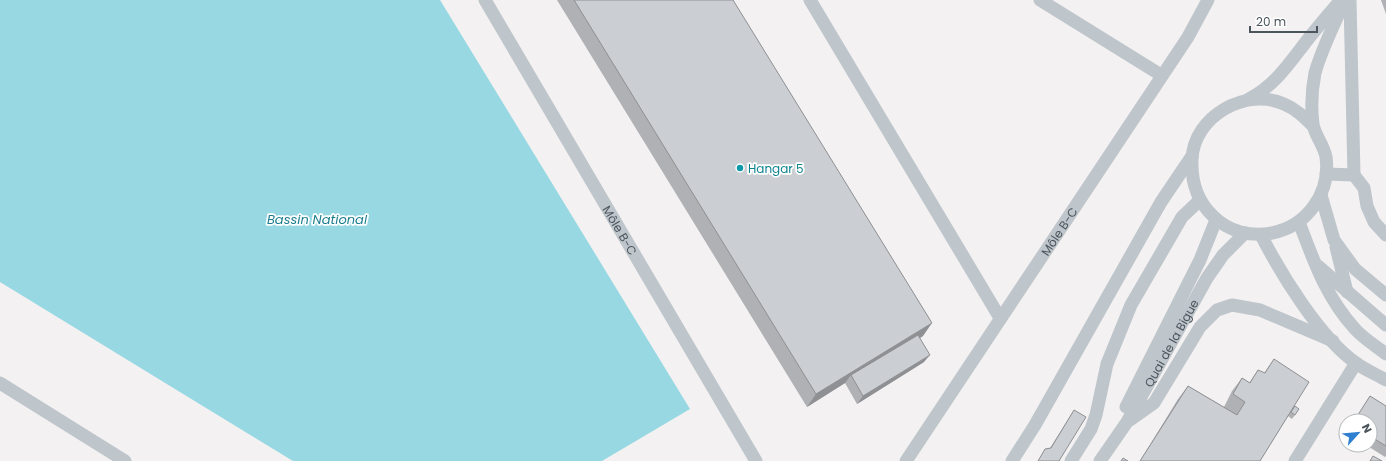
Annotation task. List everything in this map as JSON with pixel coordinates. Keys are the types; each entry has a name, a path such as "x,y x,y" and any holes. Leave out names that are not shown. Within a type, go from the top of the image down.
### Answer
{"lane":[{"name":"Môle B-C","path":"485,0 756,461"},
{"path":"810,0 1000,318"},
{"path":"1040,0 1161,76"},
{"name":"Môle B-C","path":"910,460 1000,318 1188,37 1208,0"},
{"path":"1012,461 1047,404 1161,202 1192,156 1199,136 1211,119 1228,107 1261,93 1286,70 1302,46 1341,0"},
{"path":"1313,126 1312,107 1315,73 1345,0"},
{"path":"1350,0 1354,175 1364,188 1367,206 1374,222 1386,235"},
{"path":"1192,156 1194,186 1200,200 1216,220 1230,228 1245,233 1262,235 1281,231 1299,222 1311,210 1321,195 1326,174 1324,152 1321,141 1313,126 1300,113 1284,104 1266,99 1247,100"},
{"path":"1326,174 1354,175"},
{"path":"1321,195 1347,292"},
{"path":"1071,461 1091,429 1096,415 1107,364 1131,305 1182,217 1200,200"},
{"name":"Quai de la Bigue","path":"1101,459 1128,402 1200,260 1216,220"},
{"path":"1299,222 1325,289 1356,331 1386,354"},
{"name":"Quai de la Bigue","path":"1101,459 1127,422 1207,278 1223,255 1245,233"},
{"path":"1262,235 1279,269 1312,317 1333,341 1356,363 1386,380"},
{"path":"1334,240 1355,269 1386,295"},
{"path":"1315,263 1386,325"},
{"path":"1127,422 1154,403 1200,327 1217,310 1232,305 1260,310 1333,341"},
{"path":"1296,461 1356,363"},
{"path":"0,383 125,461"}],"water":[{"name":"Bassin National","path":"0,0 440,0 690,409 602,461 293,461 0,282"}],"building":[{"name":"Hangar 5","path":"574,0 733,0 932,323 816,394"},
{"path":"918,335 930,355 863,396 851,375"},
{"path":"1274,359 1309,382 1260,461 1140,461 1188,386 1237,415 1245,402 1233,394 1242,378 1250,383 1258,370 1265,373"},
{"path":"1370,396 1386,406 1386,446 1378,441 1378,413 1359,413"},
{"path":"1295,406 1299,409 1295,415 1291,412"},
{"path":"1074,410 1086,417 1059,461 1038,461 1045,449 1051,448"},
{"path":"1373,456 1382,461 1370,461"},
{"path":"1123,458 1128,461 1121,461"}],"place":[{"name":"Hangar 5","path":"740,168"}]}
